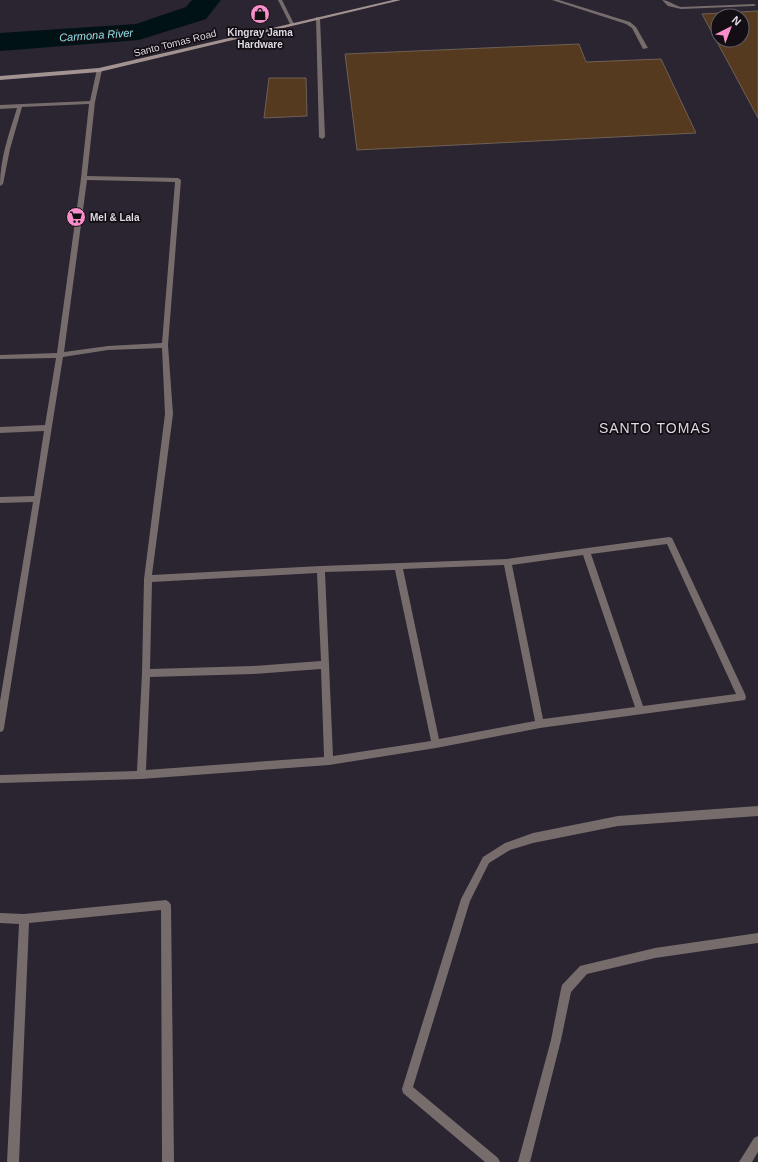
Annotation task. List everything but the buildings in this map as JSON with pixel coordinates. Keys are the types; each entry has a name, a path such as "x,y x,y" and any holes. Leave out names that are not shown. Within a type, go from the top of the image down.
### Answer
{"street":[{"path":"280,0 292,24"},
{"name":"Santo Tomas Road","path":"0,78 99,70 381,2 399,0"},
{"path":"554,0 634,26 645,48"},
{"path":"664,0 670,5 681,8 754,5"},
{"path":"318,18 322,137"},
{"path":"0,728 60,355 84,178 92,102 99,70"},
{"path":"0,107 92,102"},
{"path":"0,184 20,106"},
{"path":"0,149 8,149"},
{"path":"84,178 178,180 165,345 169,414 148,579 146,673 141,775"},
{"path":"0,357 60,355 116,348 165,345"},
{"path":"0,430 48,428"},
{"path":"0,500 36,499"},
{"path":"0,779 141,775 329,760 436,744 540,724 742,697 669,540 507,562 321,569 148,579"},
{"path":"586,552 640,710"},
{"path":"507,562 540,724"},
{"path":"398,566 436,744"},
{"path":"321,569 329,760"},
{"path":"146,673 253,670 324,665"},
{"path":"494,1162 407,1089 466,899 486,860 508,846 533,838 618,821 758,811"},
{"path":"0,918 24,919 166,904 168,1162"},
{"path":"13,1162 24,919"},
{"path":"524,1162 556,1040 566,989 584,970 655,953 758,938"},
{"path":"745,1162 758,1142"}],"waterway":[{"name":"Carmona River","path":"0,42 139,32 196,13 207,0"}],"place":[{"name":"Kingray Jama Hardware","path":"260,14"},
{"name":"Mel & Lala","path":"76,217"}],"district":[{"name":"SANTO TOMAS","path":"655,428"}]}
